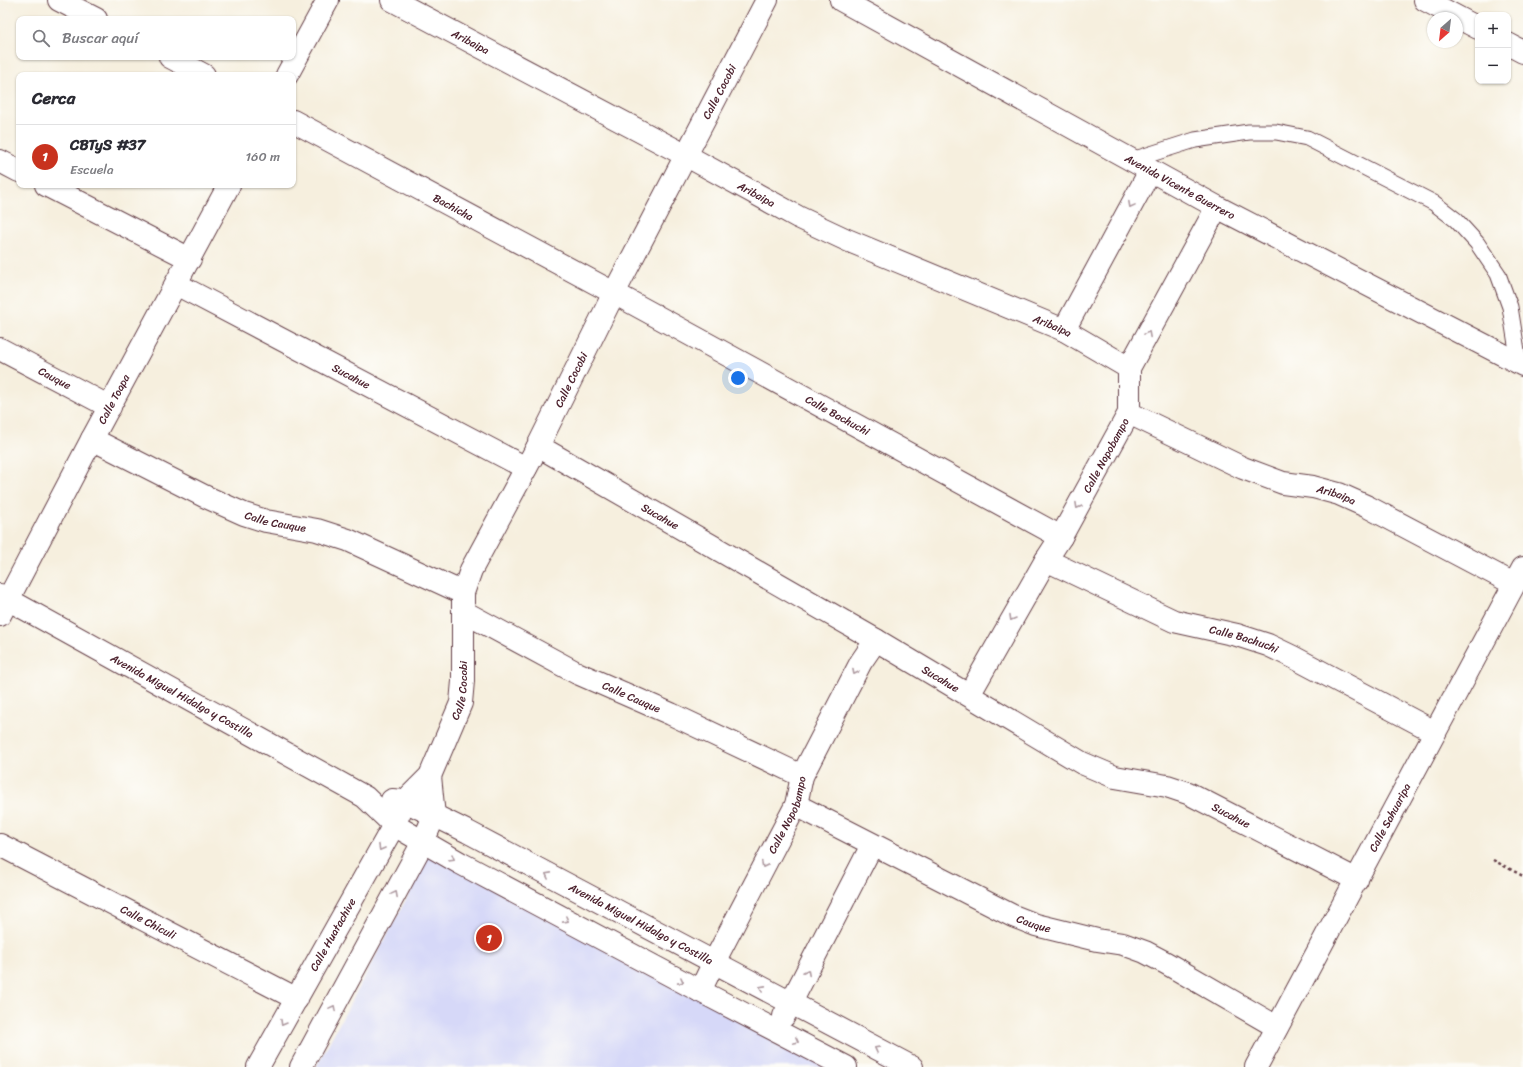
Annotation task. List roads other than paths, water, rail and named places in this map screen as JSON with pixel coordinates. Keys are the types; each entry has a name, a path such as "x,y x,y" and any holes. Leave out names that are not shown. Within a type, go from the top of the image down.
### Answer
{"street":[{"path":"59,0 90,16"},
{"path":"296,59 328,0"},
{"name":"Aribaipa","path":"392,0 687,156 798,217 1064,330 1129,368"},
{"name":"Calle Cocobi","path":"405,801 430,776 462,703 464,602 471,570 538,446 614,293 687,156 767,0"},
{"name":"Avenida Vicente Guerrero","path":"841,0 1216,207 1521,364"},
{"path":"1425,0 1475,26"},
{"path":"1511,46 1523,52"},
{"path":"176,60 198,72"},
{"path":"289,72 295,60"},
{"name":"Bachicha","path":"296,123 614,293"},
{"path":"0,161 16,169"},
{"path":"1064,330 1141,166"},
{"path":"52,188 190,259"},
{"name":"Calle Toapa","path":"2,603 110,407 227,188"},
{"name":"Calle Nopobampo","path":"969,695 1046,560 1061,537 1128,414 1129,368 1216,207"},
{"name":"Sucahue","path":"176,284 526,468"},
{"name":"Calle Bachuchi","path":"614,293 1061,537"},
{"name":"Cauque","path":"0,349 110,407"},
{"name":"Aribaipa","path":"1128,414 1250,471 1283,483 1313,487 1339,494 1520,577"},
{"name":"Calle Cauque","path":"92,439 204,496 244,514 266,521 317,530 348,540 464,602 577,673 671,714 802,776"},
{"name":"Sucahue","path":"538,446 876,640 1082,763 1115,777 1167,786 1188,793 1356,880"},
{"name":"Calle Bachuchi","path":"1046,560 1174,621 1268,645 1436,732"},
{"name":"Calle Sahuaripa","path":"1256,1067 1520,577"},
{"name":"Avenida Miguel Hidalgo y Costilla","path":"2,603 365,797 394,825 423,842 777,1032 846,1067"},
{"name":"Calle Nopobampo","path":"700,991 796,805 802,776 861,662 876,640"},
{"name":"Calle Cocobi","path":"430,776 434,816"},
{"name":"Avenida Miguel Hidalgo y Costilla","path":"365,797 405,801 475,836 912,1067"},
{"name":"Calle Huatachive","path":"258,1067 394,825 405,801"},
{"name":"Cauque","path":"796,805 1013,916 1036,925 1097,940 1123,944 1145,952 1277,1027"},
{"path":"301,1067 423,842 434,816"},
{"name":"Calle Chiculi","path":"0,845 297,999"},
{"path":"777,1032 872,845"}],"lane":[{"path":"1141,166 1195,140 1242,133 1276,132 1307,138 1434,203 1456,220 1477,243 1498,274 1510,307 1521,364"}],"place":[{"name":"CBTyS #37","path":"489,938"}]}
